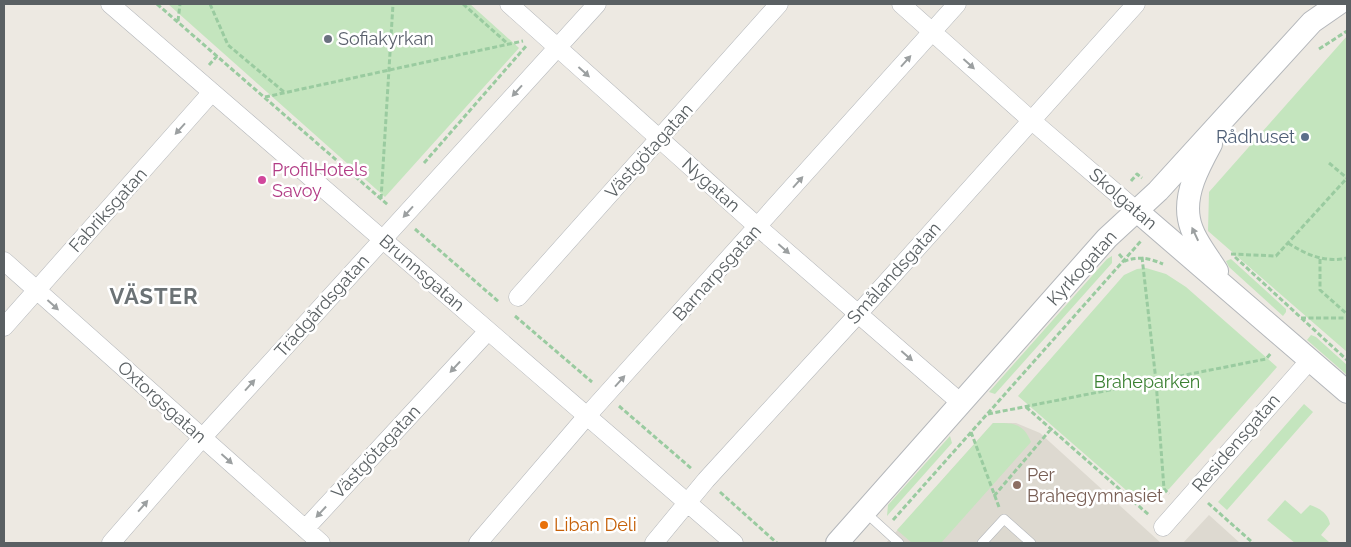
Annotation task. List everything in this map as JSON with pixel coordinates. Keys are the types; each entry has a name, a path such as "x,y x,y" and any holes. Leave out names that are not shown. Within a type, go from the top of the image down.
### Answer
{"street":[{"name":"Brunnsgatan","path":"110,4 734,543"},
{"name":"Nygatan","path":"509,4 758,227 962,404"},
{"name":"Trädgårdsgatan","path":"110,543 202,438 597,4"},
{"name":"Västgötagatan","path":"512,303 779,4"},
{"name":"Skolgatan","path":"900,4 1031,120 1347,392"},
{"name":"Barnarpsgatan","path":"478,543 586,417 957,4"},
{"name":"Smålandsgatan","path":"654,543 706,480 858,314 1136,4"},
{"name":"Kyrkogatan","path":"837,543 1108,238 1158,191 1312,22 1338,4"},
{"name":"Fabriksgatan","path":"4,327 212,92"},
{"path":"1225,117 1198,168 1191,190 1189,218 1195,234 1230,290"},
{"name":"Oxtorgsgatan","path":"4,261 321,543"},
{"name":"Västgötagatan","path":"305,529 488,331"},
{"name":"Residensgatan","path":"1163,527 1310,360"}],"lane":[{"path":"865,512 899,543"},
{"path":"982,543 1004,519 1032,543"}],"path":[{"path":"158,4 402,217 512,303 607,395 778,543"},
{"path":"178,21 180,4"},
{"path":"210,4 228,45 284,92"},
{"path":"381,199 393,4"},
{"path":"464,4 509,44"},
{"path":"1319,49 1347,32"},
{"path":"264,97 532,40 420,167"},
{"path":"1231,254 1276,256 1347,178 1329,163"},
{"path":"387,204 394,197"},
{"path":"885,530 1154,226"},
{"path":"1288,243 1320,259 1347,258"},
{"path":"1226,248 1347,360"},
{"path":"1142,258 1156,381 1164,489 1182,506"},
{"path":"1320,259 1320,290 1347,316"},
{"path":"1300,318 1347,316"},
{"path":"988,414 1266,359 1274,348"},
{"path":"1026,407 1163,527"},
{"path":"994,496 1051,429"},
{"path":"971,432 1004,519"},
{"path":"1194,491 1253,543"}],"shaded area":[{"name":"Per Brahegymnasiet","path":"993,423 1016,423 1040,433 1161,543 886,543"},
{"name":"Per Brahegymnasiet","path":"1209,515 1240,543 1183,543"}],"green space":[{"path":"168,4 470,4 519,48 385,197"},
{"path":"1347,36 1347,352 1208,231 1209,192"},
{"path":"1112,256 1112,263 995,394 989,392 1107,259"},
{"path":"1231,259 1286,309 1283,316 1229,267 1226,261"},
{"name":"Braheparken","path":"1146,268 1166,274 1186,287 1277,367 1169,489 1152,496 1138,498 1134,497 1018,396 1124,275 1137,269"},
{"path":"1311,335 1316,337 1347,365 1347,375 1307,340"},
{"path":"1304,404 1313,412 1227,510 1218,502"},
{"path":"993,423 1006,423 1020,427 1028,435 1031,442 941,543 912,543 897,530"},
{"path":"950,436 952,443 887,516 888,505"},
{"path":"1285,500 1301,514 1310,505 1323,512 1330,524 1321,535 1329,542 1295,543 1267,520"}],"place":[{"name":"Sofiakyrkan","path":"328,39"},
{"name":"Rådhuset","path":"1305,137"},
{"name":"ProfilHotels Savoy","path":"262,180"},
{"name":"Per Brahegymnasiet","path":"1017,485"},
{"name":"Liban Deli","path":"544,525"}],"district":[{"name":"VÄSTER","path":"154,296"}]}
